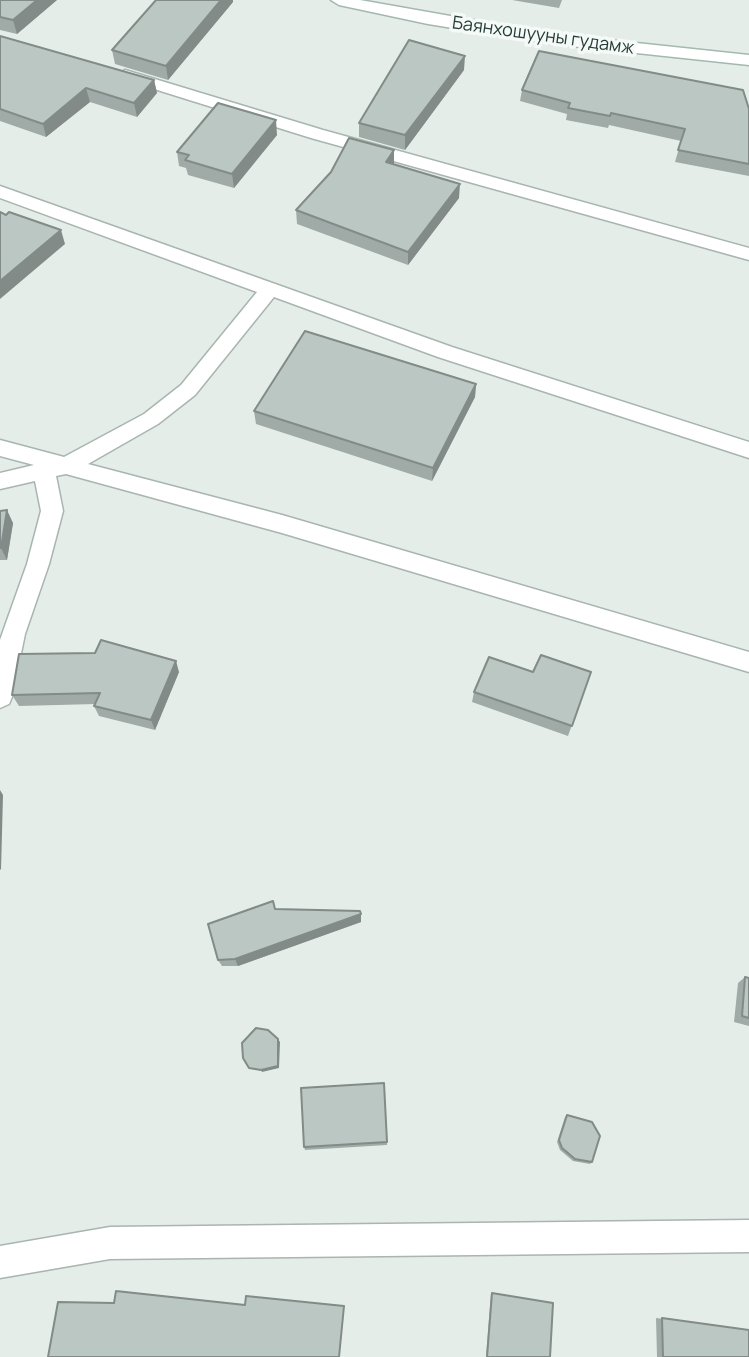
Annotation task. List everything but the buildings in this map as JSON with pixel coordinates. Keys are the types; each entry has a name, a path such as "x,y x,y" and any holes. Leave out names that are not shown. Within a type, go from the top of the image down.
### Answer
{"street":[{"name":"Баянхошууны гудамж","path":"339,0 428,19 552,39 749,60"},
{"path":"106,69 317,134 749,254"},
{"path":"0,192 445,352 749,450"},
{"path":"0,481 55,468 151,419 188,390 270,289"},
{"path":"0,448 55,468 282,524 749,662"},
{"path":"0,697 13,634 38,564 52,511 55,468"},
{"path":"0,1262 110,1243 749,1236"}]}
